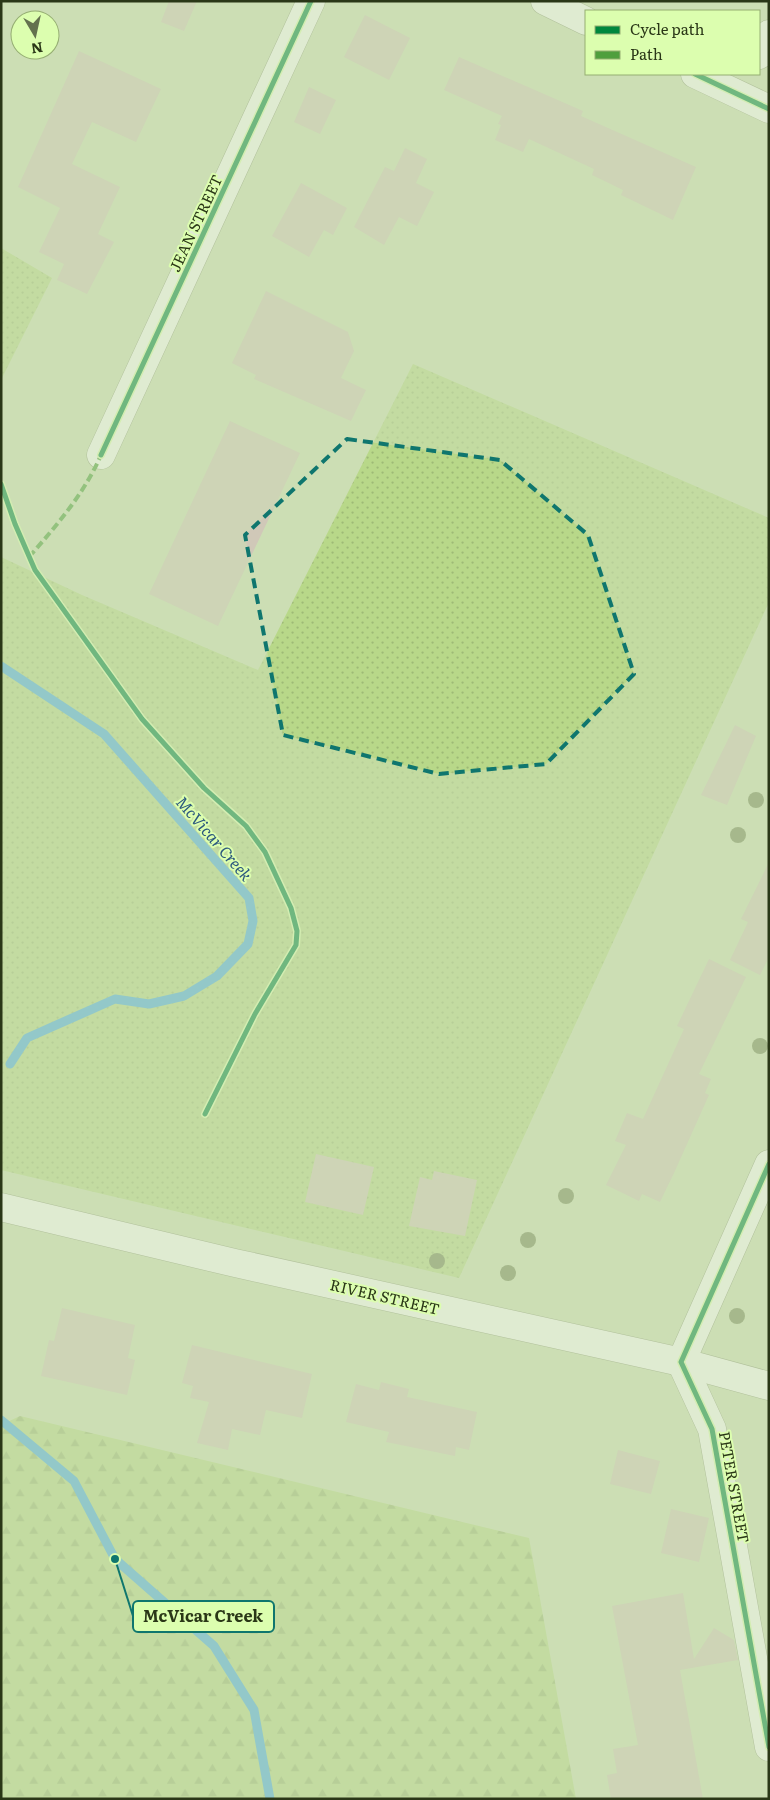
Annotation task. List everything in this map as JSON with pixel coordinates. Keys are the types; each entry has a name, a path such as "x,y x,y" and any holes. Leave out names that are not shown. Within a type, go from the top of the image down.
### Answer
{"street":[{"name":"JEAN STREET","path":"101,455 311,1"},
{"path":"545,1 585,21"},
{"path":"760,53 769,34"},
{"path":"700,75 744,84 769,110"},
{"path":"681,1362 769,1164"},
{"name":"RIVER STREET","path":"1,1207 235,1263 681,1362 769,1386"},
{"name":"PETER STREET","path":"681,1362 712,1429 769,1747"}],"highlighted area":[{"path":"347,439 500,460 588,535 634,674 546,764 439,774 283,735 245,535"}],"green space":[{"path":"1,248 52,278 1,380"},
{"path":"413,364 769,518 769,602 459,1278 1,1170 1,557 82,595 258,670"},
{"path":"20,1416 529,1538 576,1799 1,1799 1,1425"}],"building":[{"path":"169,1 197,1 184,31 161,22"},
{"path":"365,15 410,38 389,80 344,57"},
{"path":"79,51 161,89 136,142 92,122 72,164 120,187 98,234 114,242 87,294 57,280 64,264 39,252 60,208 18,187"},
{"path":"459,57 583,111 581,116 696,167 673,220 621,195 623,190 592,175 594,169 529,139 523,152 495,140 501,125 498,124 502,116 444,90"},
{"path":"309,87 336,100 320,134 294,122"},
{"path":"405,148 427,159 416,183 434,192 417,226 399,217 384,245 354,227 385,167 394,171"},
{"path":"301,183 347,208 333,235 324,230 309,257 272,236"},
{"path":"266,291 348,332 354,351 341,378 366,390 351,421 254,379 256,375 232,363"},
{"path":"230,421 300,453 218,626 149,594"},
{"path":"735,725 756,736 727,805 701,795"},
{"path":"769,862 769,957 760,975 730,960 748,922 741,919"},
{"path":"709,959 746,977 699,1074 711,1079 705,1093 709,1095 674,1173 660,1202 642,1194 639,1201 606,1185 626,1145 615,1141 627,1113 643,1119 684,1029 677,1026"},
{"path":"316,1154 374,1167 363,1215 305,1202"},
{"path":"434,1171 477,1180 465,1236 409,1226 420,1177 432,1180"},
{"path":"62,1308 135,1325 128,1358 135,1360 127,1395 41,1376 49,1340 54,1341"},
{"path":"192,1345 312,1374 302,1418 266,1410 260,1435 232,1429 228,1450 197,1443 209,1402 190,1398 193,1386 182,1383"},
{"path":"381,1382 409,1389 407,1397 477,1412 469,1450 456,1447 455,1456 386,1442 389,1432 346,1422 356,1384 379,1390"},
{"path":"618,1450 660,1461 651,1494 610,1484"},
{"path":"671,1509 709,1518 699,1562 661,1553"},
{"path":"683,1593 694,1659 714,1628 734,1640 738,1660 680,1670 703,1799 611,1799 607,1775 617,1773 613,1749 638,1745 612,1606"}],"waterway":[{"name":"McVicar Creek","path":"1,666 104,734 249,898 253,921 248,944 217,976 184,996 149,1004 115,999 27,1038 10,1064"},
{"name":"McVicar Creek","path":"1,1420 74,1481 115,1559 214,1646 254,1710 270,1799"}],"marked path":[{"path":"29,557 60,521 78,496 101,455"}],"cycle path":[{"path":"101,455 311,1"},
{"path":"697,75 769,109"},
{"path":"1,484 15,524 35,570 142,719 204,788 246,826 265,852 291,908 297,931 296,945 255,1014 205,1114"},
{"path":"769,1164 681,1362 712,1429 769,1747"}],"place":[{"name":"McVicar Creek","path":"115,1559"}]}
